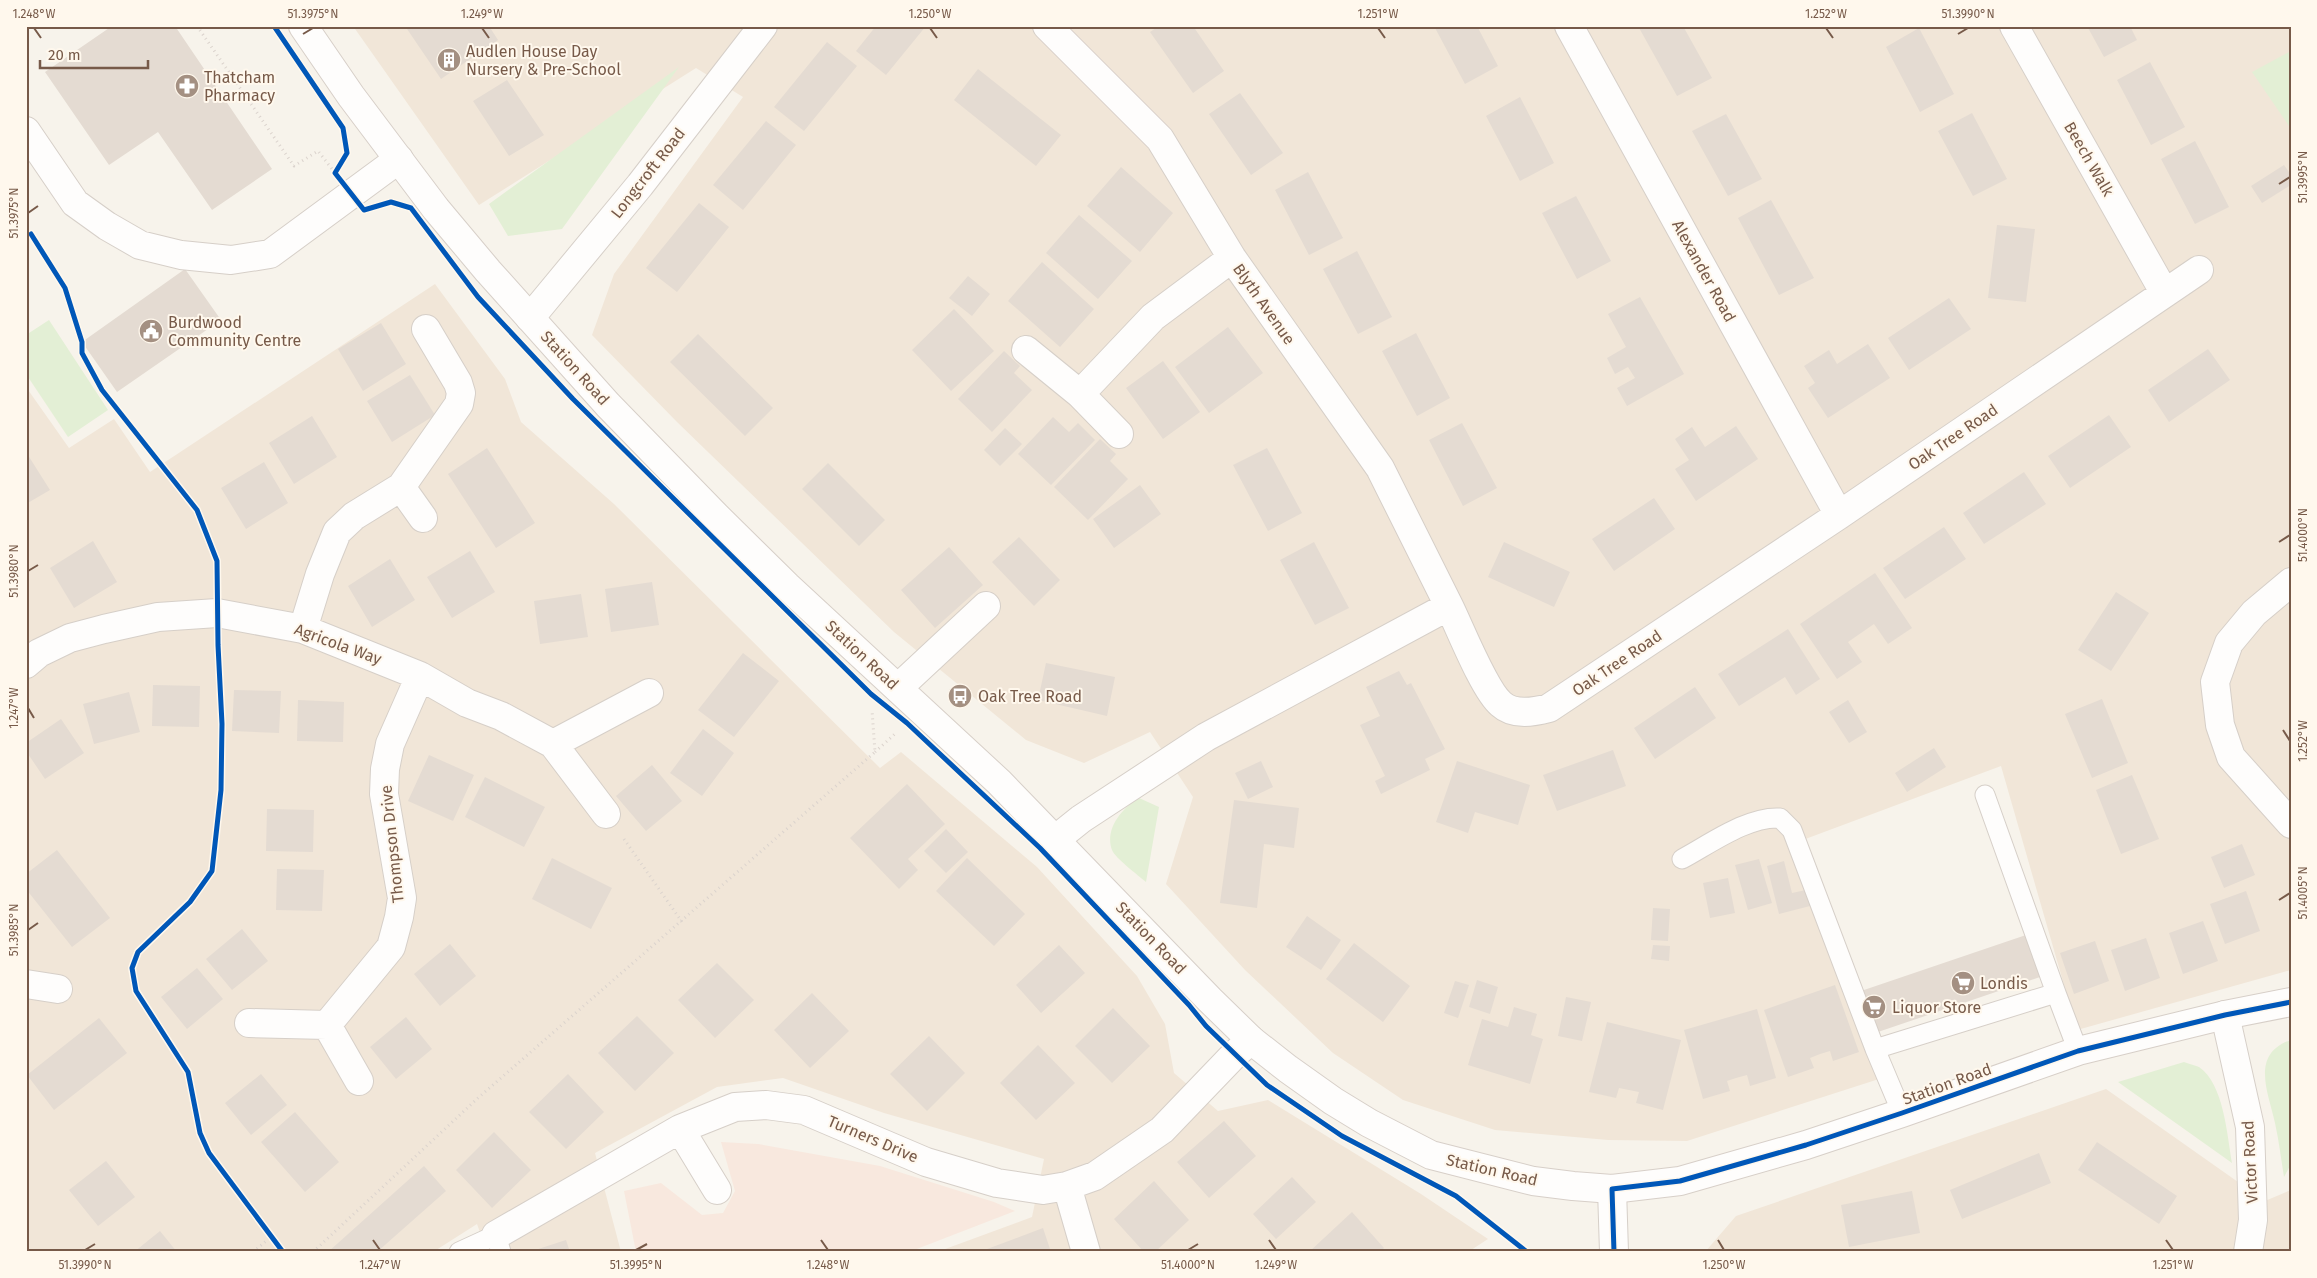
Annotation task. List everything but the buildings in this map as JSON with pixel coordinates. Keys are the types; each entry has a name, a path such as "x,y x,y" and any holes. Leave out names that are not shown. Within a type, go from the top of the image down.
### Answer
{"street":[{"name":"Station Road","path":"303,26 351,96 442,217 608,405 716,516 794,593 962,746 1056,839 1210,1000 1251,1040 1333,1101 1369,1123 1432,1156 1533,1181 1612,1189 1680,1181 1806,1144 1902,1113 2078,1051 2225,1014 2291,1002"},
{"name":"Longcroft Road","path":"530,318 640,185 763,26"},
{"name":"Blyth Avenue","path":"1047,26 1160,139 1232,258 1380,468 1448,606"},
{"name":"Alexander Road","path":"1569,26 1839,515"},
{"name":"Beech Walk","path":"2014,26 2164,292"},
{"path":"26,131 75,203 107,226 140,245 181,255 231,260 270,254 399,159"},
{"path":"1080,394 1153,317 1232,258"},
{"name":"Oak Tree Road","path":"1448,606 1492,693 1502,706 1519,712 1535,712 1549,708 1839,515 2164,292 2199,270"},
{"path":"303,629 320,574 337,532 354,516 401,487 459,404 461,393 458,383 426,328"},
{"path":"1026,350 1080,394 1119,434"},
{"path":"401,487 423,518"},
{"path":"2291,582 2254,613 2229,643 2215,682 2220,725 2231,757 2291,824"},
{"path":"898,688 986,606"},
{"path":"1056,839 1081,819 1206,737 1448,606"},
{"name":"Agricola Way","path":"31,651 70,638 158,617 217,613 303,629 420,676 467,703 502,716 553,744 606,814"},
{"name":"Thompson Drive","path":"327,1025 391,947 399,917 402,898 384,794 385,770 390,744 420,676"},
{"path":"553,744 649,694"},
{"path":"26,984 58,989"},
{"name":"Victor Road","path":"2225,1014 2250,1127 2253,1220 2248,1252"},
{"path":"250,1022 327,1025 360,1081"},
{"name":"Turners Drive","path":"498,1243 680,1129 735,1108 766,1105 804,1110 926,1162 997,1183 1043,1190 1067,1186 1095,1176 1162,1130 1251,1040"},
{"path":"680,1129 717,1190"},
{"path":"1067,1186 1086,1252"},
{"path":"1612,1189 1614,1252"}],"lane":[{"path":"1985,795 2078,1051"},
{"path":"1682,859 1751,823 1768,817 1780,818 1792,830 1902,1113"},
{"path":"1876,1049 2056,993"},
{"path":"459,1252 498,1243"}],"path":[{"path":"197,26 294,166 318,151 352,195"},
{"path":"872,704 875,752"},
{"path":"314,1252 478,1098 682,922 900,729"},
{"path":"606,814 682,922"},
{"path":"265,1229 277,1244"},
{"path":"253,1252 271,1237"}],"shaded area":[{"path":"353,26 2291,26 2291,970 2077,1030 2001,766 1792,844 1879,1079 1687,1141 1608,1140 1495,1130 1403,1100 1333,1053 1245,970 1166,884 1193,797 1150,732 1084,763 1026,740 894,632 677,422 592,335 614,274 743,97 696,68 479,205"},
{"path":"435,284 505,379 521,422 614,504 880,768 901,752 1037,867 1137,976 1165,1024 1174,1073 1218,1111 1268,1100 1421,1194 1488,1239 1468,1252 937,1252 1032,1217 1044,1159 884,1113 783,1078 717,1087 595,1153 621,1252 487,1252 477,1224 433,1252 26,1252 26,387 69,448 114,419 150,472"},
{"path":"2106,1089 2265,1201 2291,1190 2291,1252 1705,1252 1736,1216"},
{"path":"721,1142 758,1144 880,1166 994,1202 1015,1211 909,1252 636,1252 624,1191 661,1183 702,1215 723,1213 735,1191"}],"green space":[{"path":"2291,51 2291,129 2252,72"},
{"path":"679,67 562,229 508,236 489,204"},
{"path":"49,320 108,410 68,437 26,374 26,335"},
{"path":"1139,798 1159,807 1146,882 1117,857 1112,850 1110,842 1116,820 1127,807"},
{"path":"2291,1040 2291,1164 2284,1177 2265,1076 2266,1065 2270,1055 2278,1046"},
{"path":"2184,1062 2199,1067 2214,1085 2223,1111 2232,1163 2118,1082"}],"cycle path":[{"path":"274,26 343,128 347,153 335,173 364,210 391,202 411,208 478,297 573,399 871,694 907,723 1040,848 1189,1005 1206,1026 1267,1085 1342,1136 1456,1196 1527,1252"},
{"path":"31,234 65,288 82,342 82,353 102,390 197,510 217,561 218,645 222,724 221,790 212,871 190,902 138,952 132,968 136,991 188,1072 200,1133 209,1153 283,1252"},
{"path":"1614,1252 1612,1189 1680,1181 1806,1145 2078,1051 2225,1015 2291,1002"}],"place":[{"name":"Audlen House Day Nursery & Pre-School","path":"449,60"},
{"name":"Thatcham Pharmacy","path":"187,86"},
{"name":"Burdwood Community Centre","path":"151,331"},
{"name":"Oak Tree Road","path":"960,696"},
{"name":"Londis","path":"1963,983"},
{"name":"Liquor Store","path":"1874,1007"}]}
